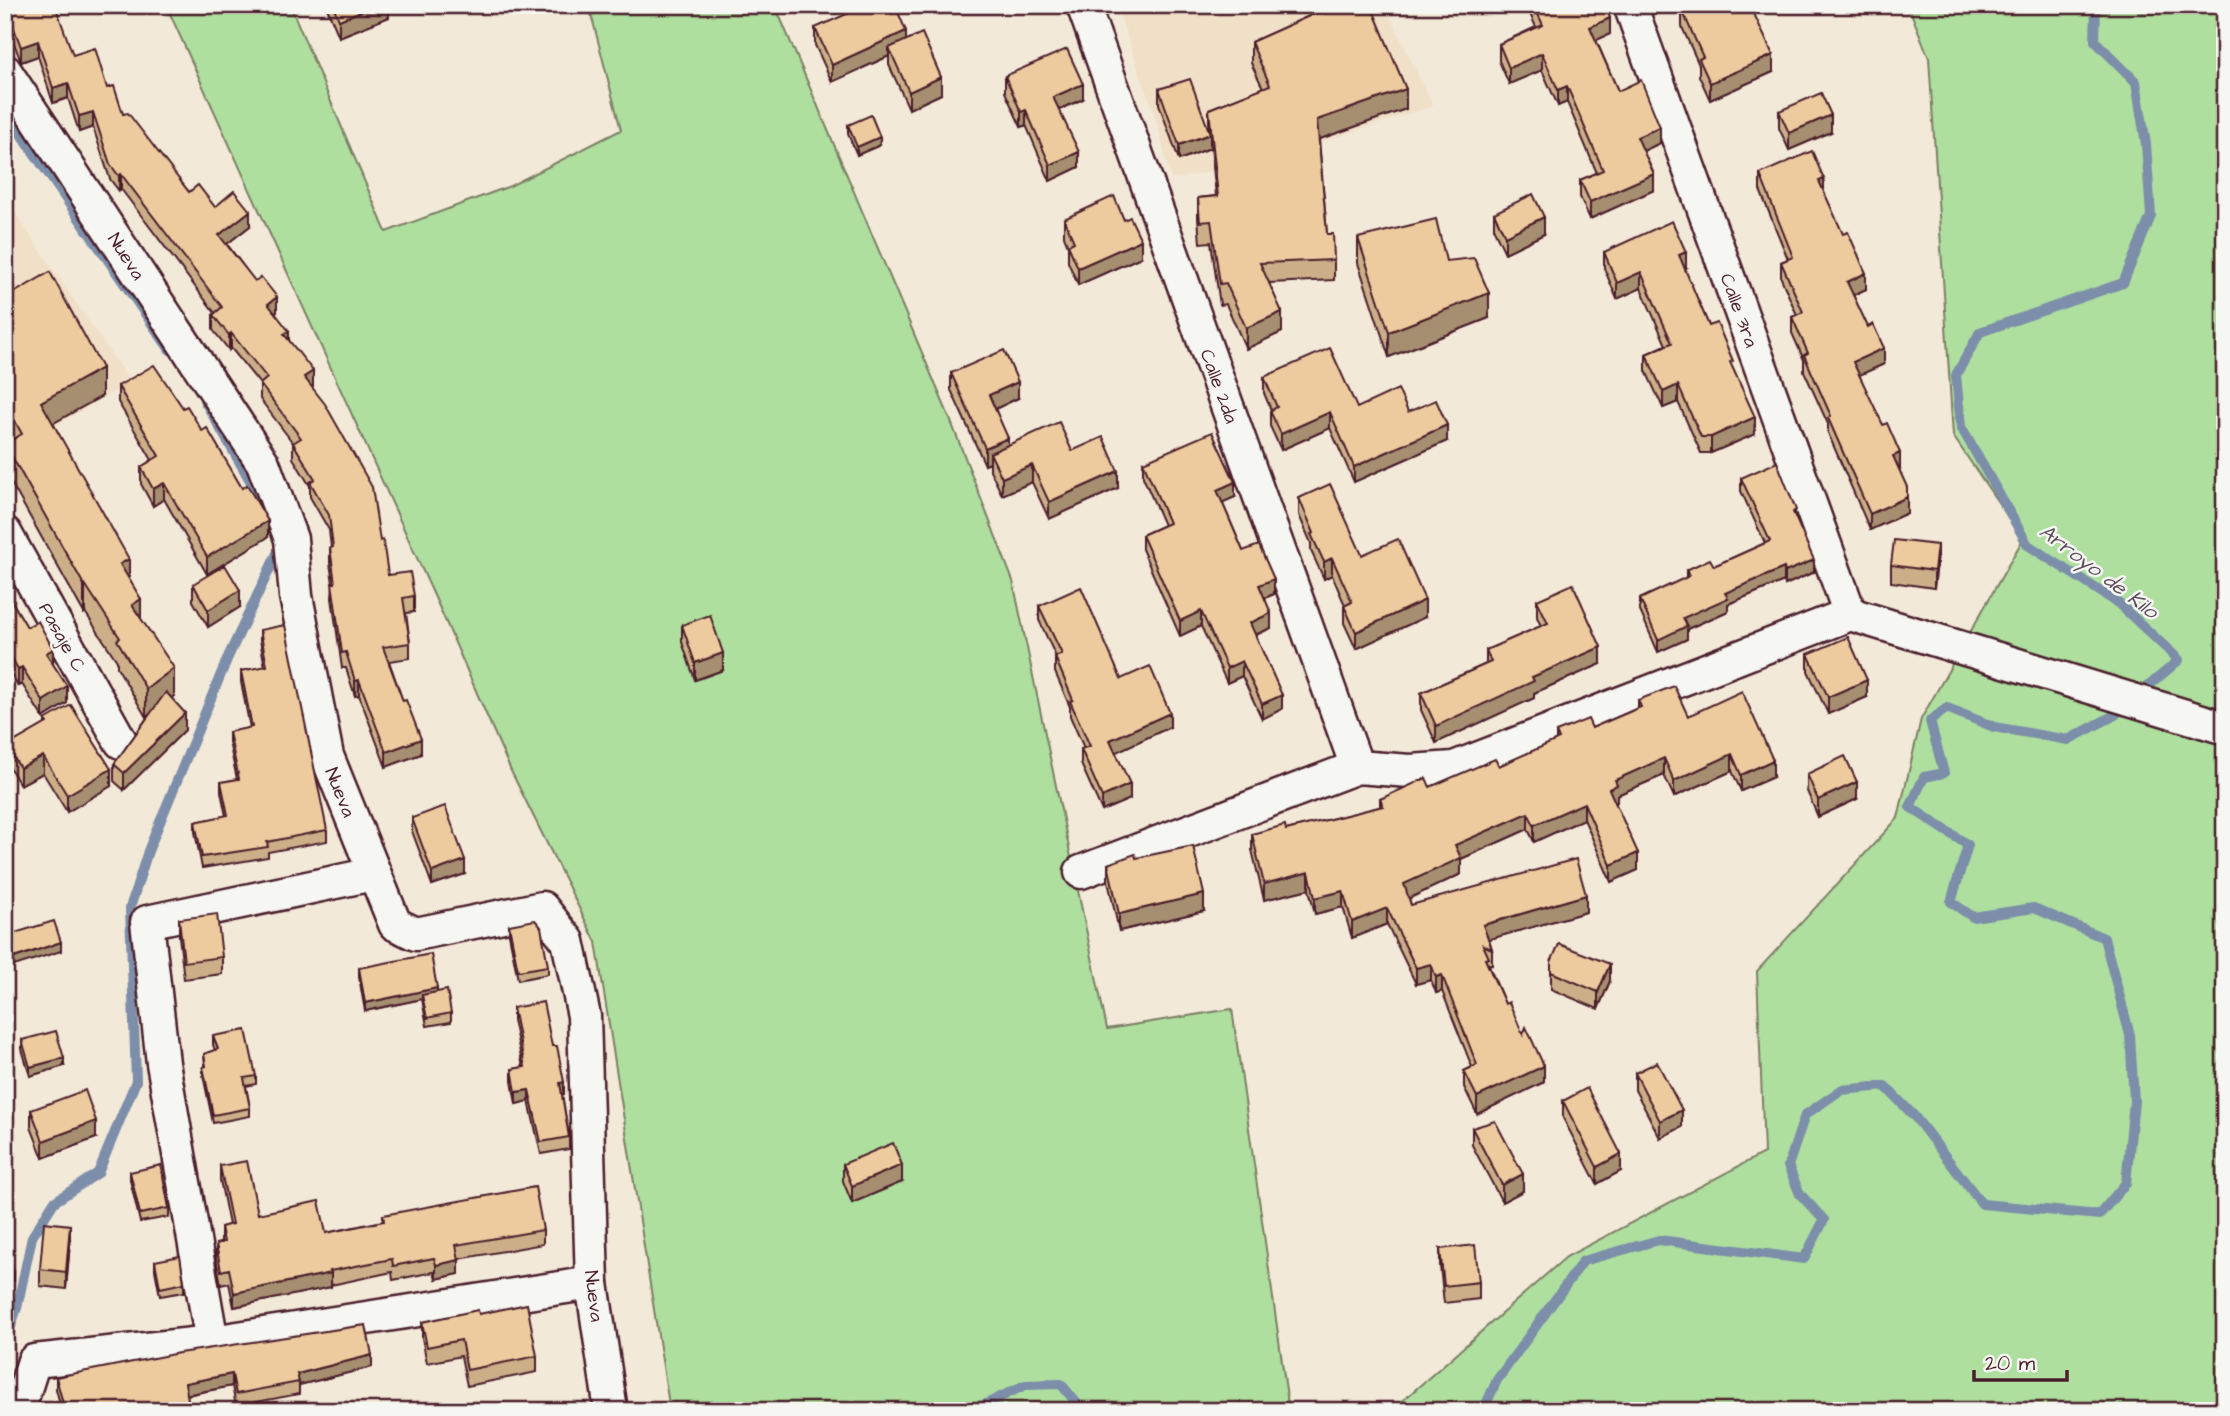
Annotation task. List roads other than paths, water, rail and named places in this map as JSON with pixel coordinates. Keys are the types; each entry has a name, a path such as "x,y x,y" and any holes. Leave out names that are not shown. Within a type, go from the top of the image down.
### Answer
{"street":[{"name":"Calle 2da","path":"1083,5 1357,767"},
{"name":"Calle 3ra","path":"1630,5 1850,614"},
{"name":"Nueva","path":"5,71 263,463 291,539 296,596 327,756 395,924 416,934 542,908 568,941 584,1016 592,1283 611,1411"},
{"name":"Pasaje C","path":"5,533 121,742"},
{"path":"1082,872 1357,767 1410,771 1454,768 1850,614 2225,728"},
{"path":"212,1342 163,1063 146,922 373,874"},
{"path":"18,1411 34,1361 212,1342 592,1283"}],"waterway":[{"name":"Arroyo de Kilo","path":"2096,5 2095,41 2136,82 2146,144 2151,216 2123,283 1980,332 1956,375 1961,427 2028,545 2118,603 2179,660 2138,695"},
{"path":"5,111 170,350"},
{"path":"204,400 264,505"},
{"path":"5,1344 17,1308 32,1237 54,1202 98,1173 136,1081 130,908 148,851 228,657 282,543"},
{"name":"Arroyo de Kilo","path":"1483,1411 1497,1380 1583,1261 1659,1240 1804,1259 1824,1220 1800,1194 1788,1166 1805,1115 1841,1090 1885,1086 1915,1117 1982,1204 2099,1215 2126,1183 2134,1101 2130,1035 2104,938 2034,908 1973,917 1951,902 1968,845 1910,807 1924,777 1944,773 1930,721 1947,708 1994,727 2068,740 2115,715 2127,705"},
{"name":"Arroyo de Kilo","path":"972,1411 1025,1385 1061,1384 1083,1411"}]}
